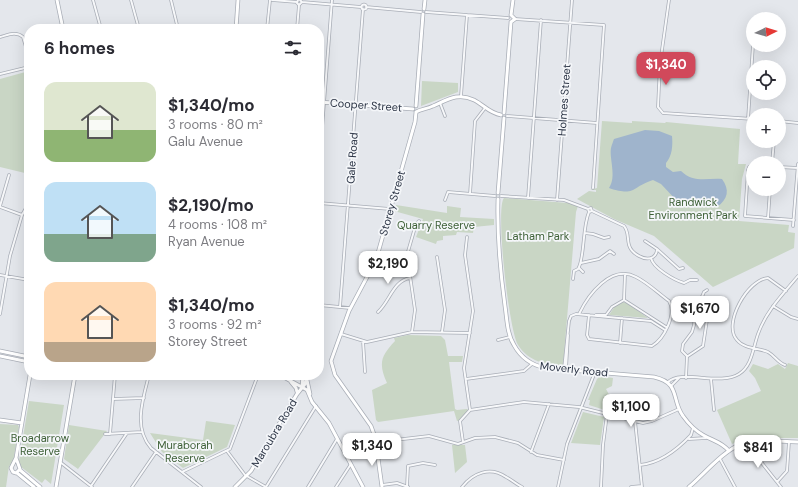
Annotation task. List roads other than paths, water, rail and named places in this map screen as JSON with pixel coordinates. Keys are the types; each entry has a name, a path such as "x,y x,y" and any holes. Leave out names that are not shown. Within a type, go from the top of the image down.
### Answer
{"street":[{"path":"93,0 100,24"},
{"path":"131,0 138,24"},
{"path":"171,0 177,24"},
{"path":"236,24 238,0"},
{"path":"268,24 271,0 508,18 511,22 515,18"},
{"path":"324,102 332,0"},
{"path":"362,8 364,5 364,0"},
{"name":"Storey Street","path":"382,486 377,442 370,426 332,368 331,361 351,308 375,264 415,122 425,0"},
{"path":"508,18 511,15 513,0"},
{"name":"Holmes Street","path":"557,200 572,0"},
{"path":"669,0 660,71 658,107 663,113 746,119"},
{"path":"58,1 62,24"},
{"path":"297,24 299,1"},
{"name":"Gale Road","path":"340,307 362,8"},
{"path":"467,15 461,96 473,100 485,108 504,116 597,123"},
{"path":"511,15 515,18 604,25 593,188"},
{"path":"528,198 541,20"},
{"name":"Moverly Road","path":"511,22 498,196 500,267 510,337 520,354 532,364 545,368 654,377 668,382 675,392 679,409 692,426 708,438 724,445 729,451"},
{"path":"0,37 11,34 20,35 23,37 24,40"},
{"path":"749,108 753,52"},
{"path":"0,74 24,67"},
{"name":"Cooper Street","path":"324,102 416,109 433,106 451,97 461,96"},
{"path":"440,102 445,116"},
{"path":"470,194 475,121 485,108"},
{"path":"786,122 798,123"},
{"path":"793,226 798,164"},
{"path":"786,167 798,168"},
{"path":"9,175 0,207 22,215"},
{"path":"445,200 447,192 557,200 579,205 588,210 591,207 592,211 624,226 627,230 629,244 632,250 644,258 651,258 656,254 657,249"},
{"path":"747,196 745,216 794,220"},
{"path":"768,218 770,196"},
{"path":"324,204 390,209"},
{"path":"573,279 574,271 579,268 581,263 585,233 584,225 588,210"},
{"path":"0,313 6,276 24,212"},
{"path":"412,332 415,310 407,255 416,224 419,221"},
{"path":"585,233 604,238 609,237"},
{"path":"467,237 465,255 473,311 464,368 470,410"},
{"path":"646,243 650,243 679,270 683,268"},
{"path":"581,263 599,259 610,251"},
{"path":"610,251 614,254"},
{"path":"437,257 444,310 442,332"},
{"path":"651,258 653,263 678,281 684,282 697,280"},
{"path":"579,268 583,272"},
{"path":"624,300 625,274"},
{"path":"579,314 585,301 596,287 614,277 625,274 635,277 669,301 672,305 672,312 666,329 658,342 652,346 589,339 587,335 590,315"},
{"path":"0,275 24,279"},
{"path":"668,382 674,377 727,379 740,374 749,363 759,330 773,306 798,276"},
{"path":"378,312 389,299 399,283 410,278"},
{"path":"785,366 770,354 739,342 732,332 735,313 744,294 762,278 772,279 786,290"},
{"path":"687,356 682,352 682,344 692,332 696,303 701,299 702,294 708,290"},
{"path":"701,299 704,303"},
{"path":"590,315 606,315 612,307 624,300"},
{"path":"624,300 666,329"},
{"path":"324,305 351,308"},
{"path":"773,306 791,318 798,319"},
{"path":"687,356 703,346 707,327 706,316 708,313"},
{"path":"565,370 571,316 579,314 650,321 666,329"},
{"path":"702,315 706,316"},
{"path":"620,343 622,318"},
{"path":"341,334 363,341 412,332 470,333"},
{"path":"498,340 510,337"},
{"path":"363,341 365,372"},
{"path":"0,351 24,356"},
{"path":"0,356 24,361"},
{"path":"686,378 687,356"},
{"path":"466,379 524,371 532,364"},
{"path":"558,487 567,444 595,372"},
{"path":"672,386 679,378"},
{"path":"711,379 714,410"},
{"path":"29,380 15,465 12,471 18,471 40,487"},
{"path":"56,487 74,380"},
{"path":"110,434 115,380"},
{"path":"148,380 141,413 142,432 148,445 201,487"},
{"path":"182,472 230,449 256,380"},
{"path":"289,380 307,390 309,396 329,423 363,487"},
{"path":"289,380 296,388 297,394"},
{"name":"Maroubra Road","path":"235,487 247,476 297,394 305,384 305,380"},
{"path":"306,380 309,396"},
{"path":"113,399 144,398"},
{"path":"463,442 460,422 470,410 520,402 581,408 643,423 652,422 679,409"},
{"path":"531,452 549,404"},
{"path":"227,451 247,476 266,487 316,406"},
{"path":"601,487 603,445 607,414"},
{"path":"0,420 22,423"},
{"path":"631,487 642,486 635,421"},
{"path":"640,465 660,460 688,440 692,434 692,426"},
{"path":"105,434 142,432"},
{"path":"60,462 92,486 127,433"},
{"path":"377,442 429,436 456,444 481,437 495,437 518,443 538,455 564,460"},
{"path":"688,440 708,438"},
{"path":"308,487 337,439"},
{"path":"777,482 787,471 789,442"},
{"path":"689,487 729,451 746,443 798,442"},
{"path":"746,443 781,487"},
{"path":"133,486 156,452"},
{"path":"720,459 735,487"},
{"path":"382,486 397,483 408,487 407,466 423,463 435,465"},
{"path":"336,487 351,464"},
{"path":"15,465 18,471 34,487"},
{"path":"462,487 474,476 482,472 491,471 505,476 522,487"}],"water":[{"path":"645,130 659,131 672,136 672,151 666,163 666,167 673,172 681,171 695,179 722,179 725,183 727,191 724,201 717,207 678,202 661,184 653,180 633,190 624,192 609,188 613,173 611,148 614,139"}],"park label":[{"name":"Randwick Environment Park","path":"693,208"},
{"name":"Quarry Reserve","path":"436,225"},
{"name":"Latham Park","path":"538,236"},
{"name":"Broadarrow Reserve","path":"40,444"},
{"name":"Muraborah Reserve","path":"185,451"}]}
